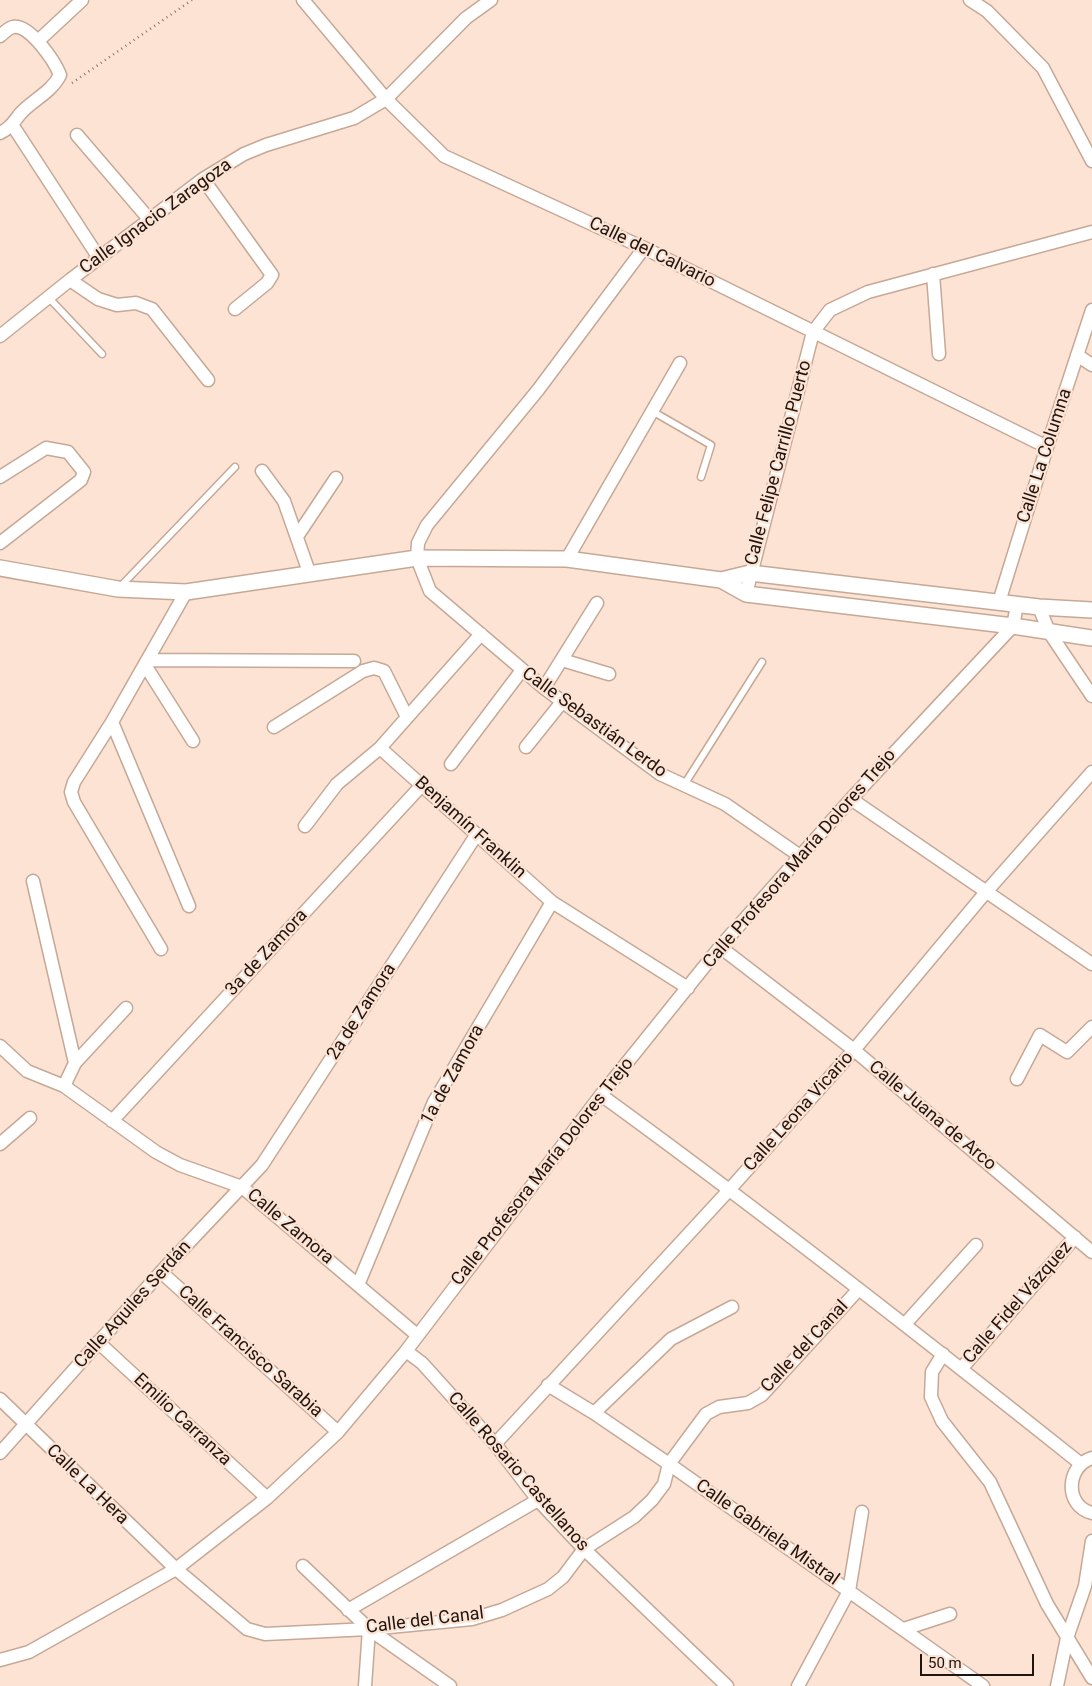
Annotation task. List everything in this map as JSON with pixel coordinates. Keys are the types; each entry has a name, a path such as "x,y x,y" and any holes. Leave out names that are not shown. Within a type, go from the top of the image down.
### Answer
{"street":[{"path":"38,41 82,0"},
{"name":"Calle del Calvario","path":"304,0 386,100 444,156 644,248 1047,447"},
{"name":"Calle Ignacio Zaragoza","path":"0,336 203,179 244,154 266,145 354,118 386,100 466,18 491,0"},
{"path":"970,0 990,5 1043,68 1092,161"},
{"path":"0,36 11,27 18,27 38,41 57,66 60,75 56,84 20,114 13,126 0,133"},
{"path":"13,126 99,258"},
{"path":"77,134 149,220"},
{"path":"203,179 272,275 267,283 235,309"},
{"path":"812,332 830,310 868,292 1092,232"},
{"path":"417,558 418,543 427,525 538,390 644,248"},
{"path":"933,274 939,354"},
{"path":"70,280 98,299 117,305 136,303 152,309 208,380"},
{"name":"Calle La Columna","path":"999,602 1092,310"},
{"name":"Calle Felipe Carrillo Puerto","path":"746,594 812,332"},
{"path":"1078,355 1092,365"},
{"path":"567,559 680,363"},
{"path":"0,477 46,448 68,452 84,472 81,480 0,543"},
{"path":"262,471 284,501 298,535 309,572"},
{"path":"298,535 336,478"},
{"path":"0,568 118,589 186,592 309,572 417,558 567,559 721,580 750,573 1017,605 1092,610"},
{"name":"Calle Sebastián Lerdo","path":"417,558 430,591 544,688 660,774 725,804 800,856"},
{"path":"721,580 746,594 1013,626 1092,638"},
{"path":"161,949 74,802 72,792 74,782 112,722 186,592"},
{"path":"544,688 597,603"},
{"path":"1013,626 1017,605"},
{"path":"1039,607 1049,632 1092,696"},
{"name":"Calle Profesora María Dolores Trejo","path":"0,1660 29,1652 176,1569 267,1498 338,1432 406,1351 601,1095 720,947 851,799 1013,626"},
{"path":"305,826 337,784 380,748 481,634"},
{"path":"147,662 354,660"},
{"path":"562,660 608,674"},
{"path":"147,662 193,741"},
{"path":"274,727 363,671 374,668 384,671 407,717"},
{"path":"451,764 522,670"},
{"path":"526,747 562,702"},
{"path":"112,722 189,906"},
{"name":"Benjamín Franklin","path":"380,748 552,902 688,988"},
{"name":"Calle Leona Vicario","path":"495,1444 730,1189 854,1050 986,892 1092,772"},
{"name":"3a de Zamora","path":"112,1121 422,785"},
{"path":"851,799 1092,964"},
{"name":"2a de Zamora","path":"242,1187 262,1165 478,834"},
{"path":"34,881 75,1063"},
{"name":"1a de Zamora","path":"358,1284 434,1102 552,902"},
{"name":"Calle Juana de Arco","path":"720,947 854,1050 1092,1252"},
{"path":"64,1086 75,1063 126,1008"},
{"path":"1017,1079 1040,1035 1067,1052 1092,1028"},
{"name":"Calle Zamora","path":"0,1046 27,1071 64,1086 156,1152 180,1165 242,1187 417,1335"},
{"path":"601,1095 730,1189 961,1369 1086,1461 1074,1472 1071,1491 1080,1507 1092,1513"},
{"path":"0,1144 30,1118"},
{"name":"Calle Aquiles Serdán","path":"0,1453 161,1272 242,1187"},
{"name":"Calle Fidel Vázquez","path":"961,1369 1075,1237"},
{"path":"905,1324 976,1245"},
{"name":"Calle Francisco Sarabia","path":"161,1272 338,1432"},
{"name":"Calle del Canal","path":"176,1569 247,1629 265,1634 369,1629 472,1619 502,1610 548,1589 563,1577 584,1548 634,1517 652,1500 664,1484 669,1464 706,1414 719,1407 748,1403 762,1395 858,1290"},
{"path":"594,1413 671,1340 732,1307"},
{"name":"Emilio Carranza","path":"98,1342 267,1498"},
{"name":"Calle Rosario Castellanos","path":"406,1351 422,1364 495,1444 538,1500 721,1683"},
{"path":"943,1354 932,1372 931,1397 942,1421 990,1482 1047,1604 1092,1678"},
{"name":"Calle Gabriela Mistral","path":"548,1385 594,1413 669,1464 984,1686"},
{"name":"Calle La Hera","path":"0,1399 25,1426 176,1569"},
{"path":"348,1610 538,1500"},
{"path":"798,1686 849,1591 862,1512"},
{"path":"1057,1686 1067,1638 1089,1587 1092,1541"},
{"path":"303,1566 369,1629 450,1686"},
{"path":"904,1629 950,1614"},
{"path":"365,1686 369,1629"}],"lane":[{"path":"49,298 102,354"},
{"path":"652,411 711,445 701,477"},
{"path":"118,589 235,467"},
{"path":"684,785 762,662"}],"path":[{"path":"67,87 192,0"}]}
